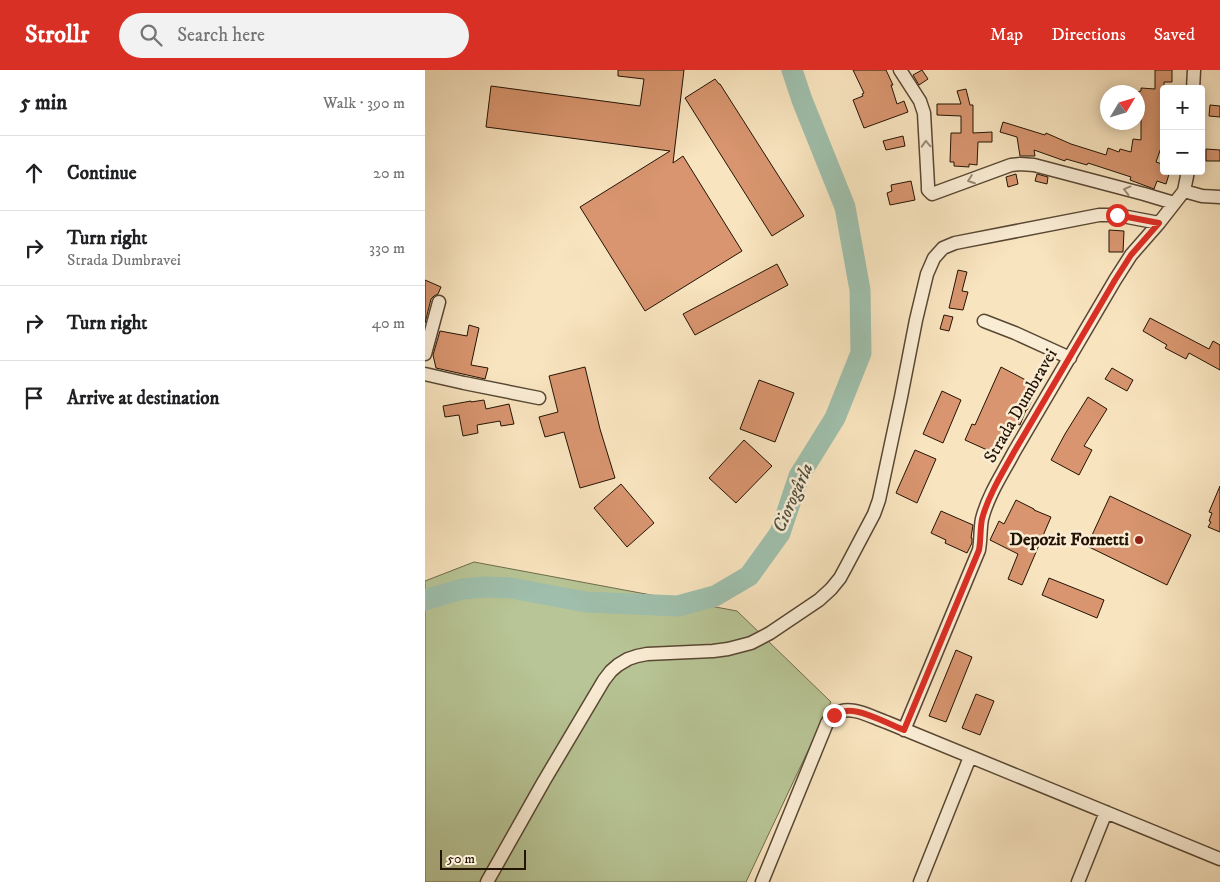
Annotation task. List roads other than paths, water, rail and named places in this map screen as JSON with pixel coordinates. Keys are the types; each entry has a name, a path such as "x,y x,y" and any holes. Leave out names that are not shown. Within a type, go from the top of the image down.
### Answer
{"street":[{"path":"900,70 920,101 924,113 928,186 930,192 935,194 1011,165 1020,164 1034,165 1174,203"},
{"path":"1193,85 1194,70"},
{"name":"Strada Dumbravei","path":"904,730 979,550 982,520 988,502 1014,452 1115,280 1131,255 1184,191 1188,175"},
{"path":"1184,191 1202,196 1220,197"},
{"path":"487,882 562,750 611,671 628,659 647,654 713,652 751,643 770,633 819,600 840,578 874,514 879,500 915,320 927,274 937,253 949,245 970,239 1099,215 1117,215 1159,223"},
{"path":"425,354 439,302"},
{"path":"984,321 1070,358"},
{"path":"425,374 539,398"},
{"path":"763,882 827,723 834,715 847,710 856,711 904,730 1220,859"},
{"path":"919,882 970,758"},
{"path":"1078,882 1106,812"}],"waterway":[{"name":"Ciorogârla","path":"425,600 462,589 484,587 511,588 586,602 678,606 715,596 749,576 780,533 799,476 835,418 861,353 860,290 845,207 792,70"}],"place":[{"name":"Depozit Fornetti","path":"1139,540"}]}
